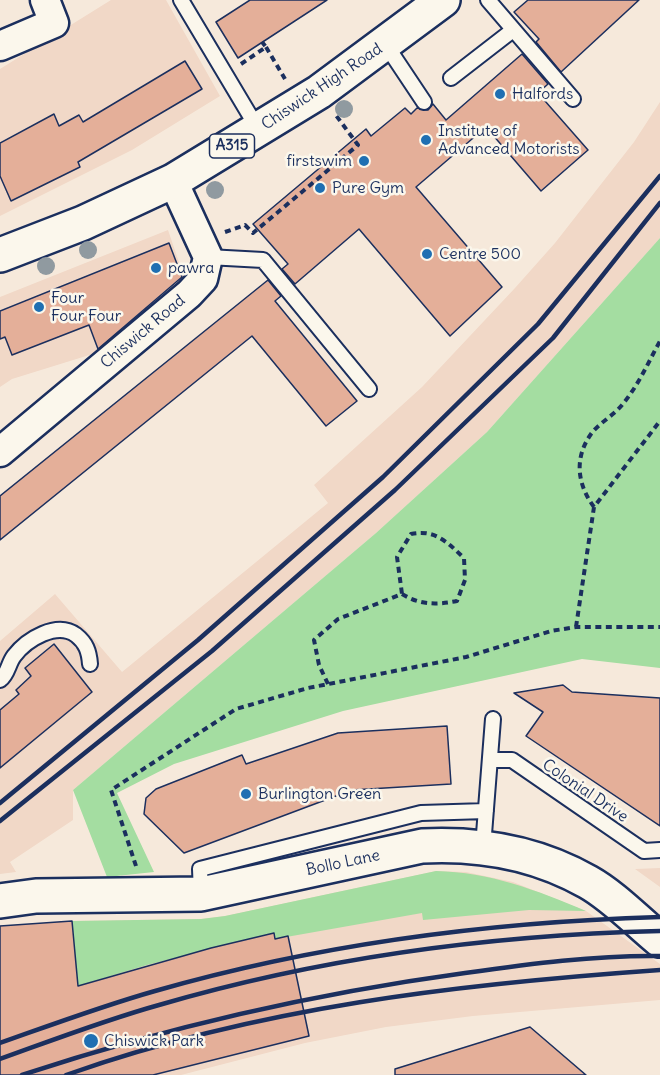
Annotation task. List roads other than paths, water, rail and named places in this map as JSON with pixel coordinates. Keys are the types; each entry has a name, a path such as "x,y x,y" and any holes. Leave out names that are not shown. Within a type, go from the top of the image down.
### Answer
{"street":[{"path":"0,46 54,23 45,0"},
{"name":"Chiswick High Road","path":"2,248 83,222 173,181 319,92 386,45 443,0"},
{"path":"173,181 205,248"},
{"name":"Chiswick Road","path":"0,452 189,294 203,279 205,248"},
{"name":"Bollo Lane","path":"0,901 36,896 201,894 422,846 455,844 520,854 555,866 590,883 660,940"}],"lane":[{"path":"181,0 258,129"},
{"path":"488,0 573,99"},
{"path":"451,78 513,30"},
{"path":"386,45 424,102"},
{"path":"205,248 263,260 369,389"},
{"path":"0,680 5,676 14,656 51,630 70,631 81,639 89,651 90,664"},
{"path":"483,847 493,719"},
{"name":"Colonial Drive","path":"491,760 512,760 644,851 660,850"},
{"path":"201,894 200,869 421,813 486,811"}],"railway":[{"path":"0,803 198,640 383,477 538,324 660,176"},
{"path":"0,821 212,651 395,490 553,338 660,203"},
{"path":"0,1043 155,991 279,960 342,948 468,930 660,917"},
{"path":"0,1059 159,1005 282,974 344,962 470,944 597,933 660,931"},
{"path":"22,1075 132,1041 241,1014 352,991 538,963 660,956"},
{"path":"66,1075 212,1032 360,1002 434,991 660,970"}],"place":[{"name":"Halfords","path":"500,94"},
{"name":"Institute of Advanced Motorists","path":"426,140"},
{"name":"firstswim","path":"364,161"},
{"name":"Pure Gym","path":"320,188"},
{"name":"Centre 500","path":"427,254"},
{"name":"pawra","path":"156,268"},
{"name":"Four Four Four","path":"39,307"},
{"name":"Burlington Green","path":"246,794"},
{"name":"Chiswick Park","path":"91,1041"}]}
